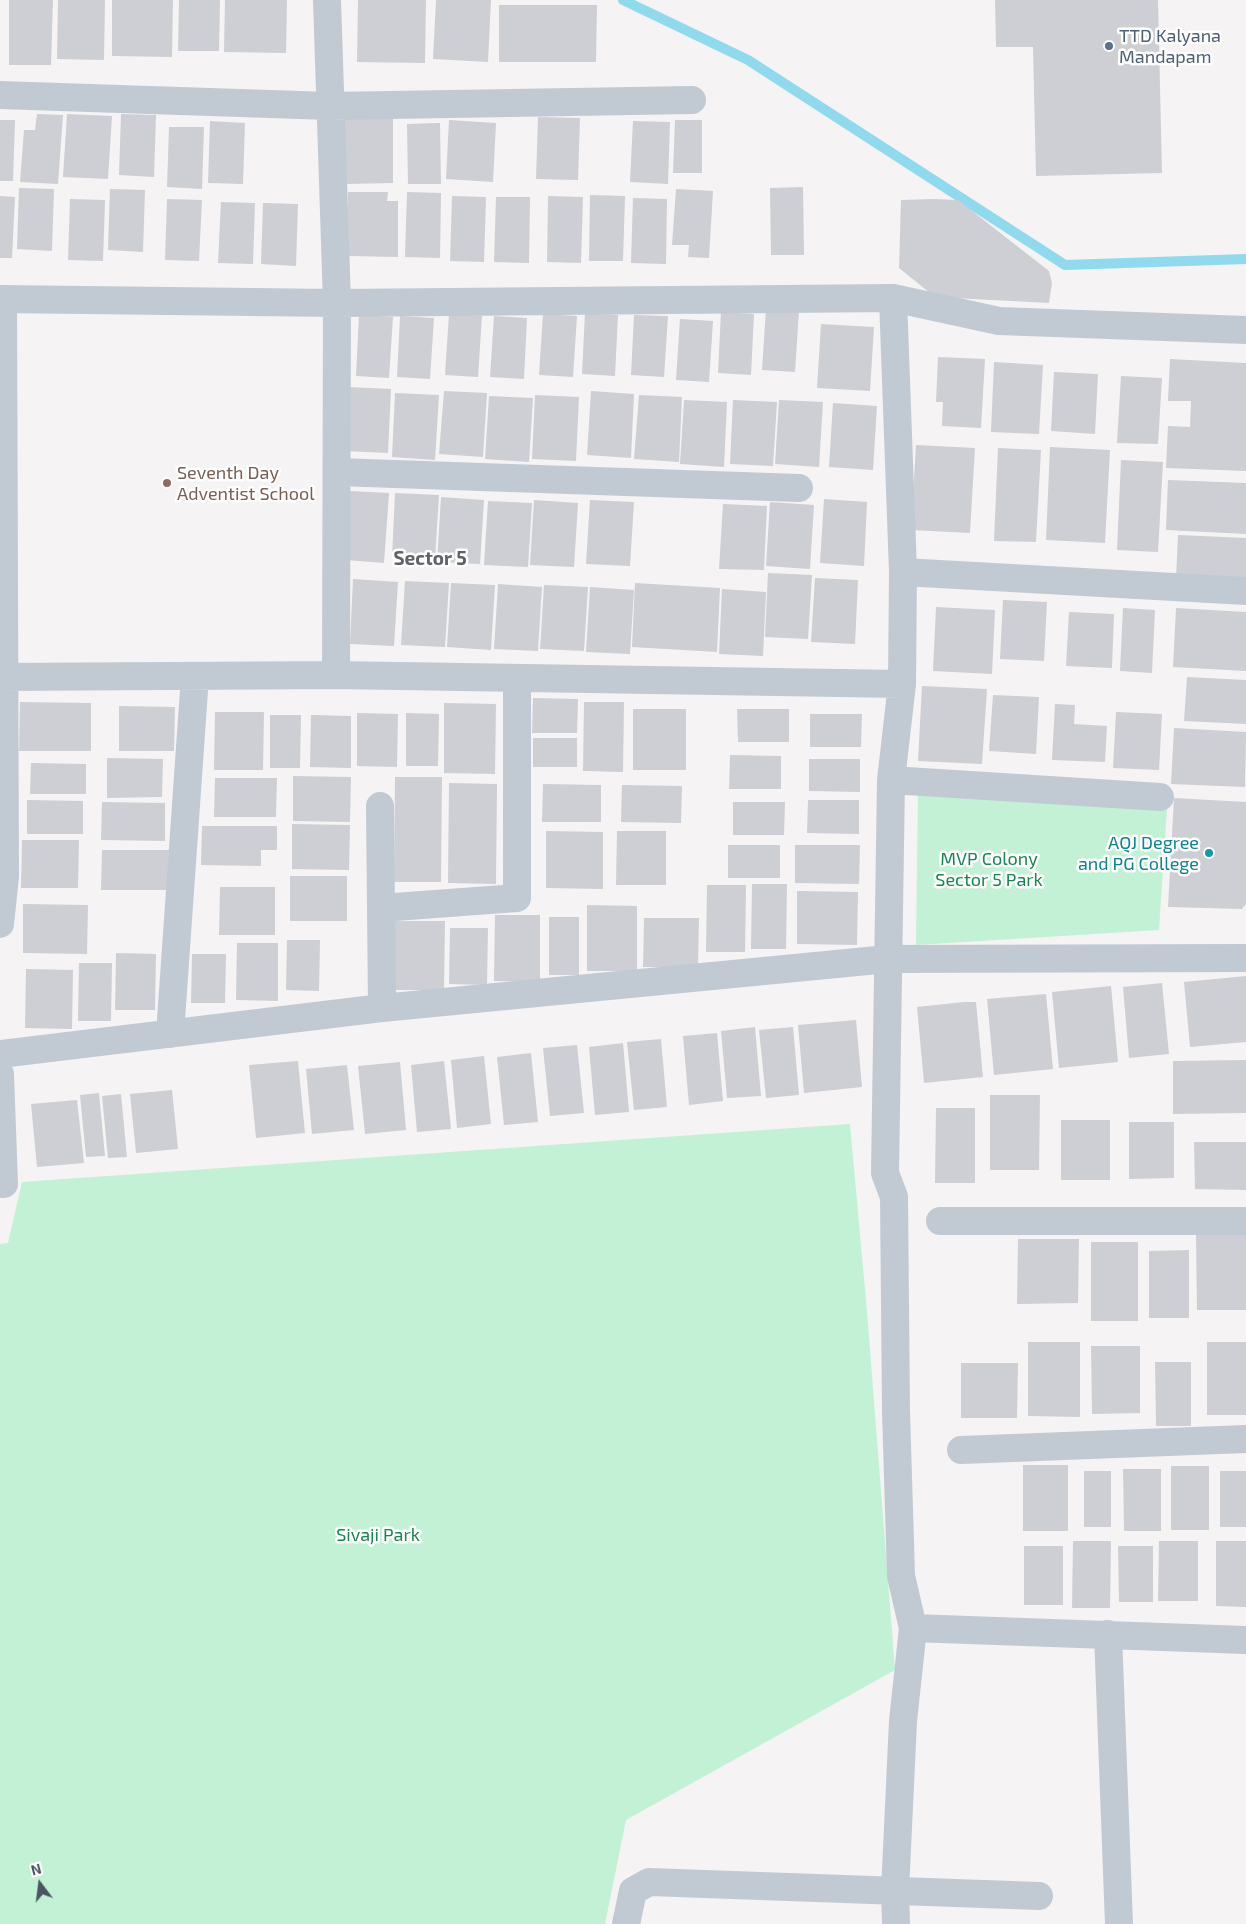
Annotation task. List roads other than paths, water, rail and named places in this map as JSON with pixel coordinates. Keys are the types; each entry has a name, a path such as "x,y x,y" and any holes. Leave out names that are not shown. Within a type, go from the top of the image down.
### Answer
{"street":[{"path":"327,0 337,302 336,675"},
{"path":"0,95 330,106 692,100"},
{"path":"893,298 903,572 902,684 891,780 885,1173 894,1197 896,1411 901,1576 913,1628 903,1721 895,1891 896,1924"},
{"path":"0,924 2,876 1,299 337,302 893,298 999,320 1246,330"},
{"path":"337,472 800,488"},
{"path":"903,572 1246,591"},
{"path":"2,677 336,675 902,684"},
{"path":"170,1034 195,676"},
{"path":"381,908 517,898 517,678"},
{"path":"891,780 1160,797"},
{"path":"380,806 382,1008"},
{"path":"0,1054 382,1008 888,958 1246,958"},
{"path":"0,1074 4,1184 0,1184"},
{"path":"940,1221 1246,1221"},
{"path":"961,1450 1246,1439"},
{"path":"913,1628 1246,1640"},
{"path":"1108,1634 1119,1924"},
{"path":"626,1924 633,1891 650,1882 1039,1896"}],"waterway":[{"path":"623,0 748,60 1065,265 1246,259"}],"place":[{"name":"TTD Kalyana Mandapam","path":"1109,46"},
{"name":"Seventh Day Adventist School","path":"167,483"},
{"name":"AQJ Degree and PG College","path":"1209,853"}],"district":[{"name":"Sector 5","path":"430,559"}],"park label":[{"name":"MVP Colony Sector 5 Park","path":"989,870"},
{"name":"Sivaji Park","path":"378,1535"}]}
